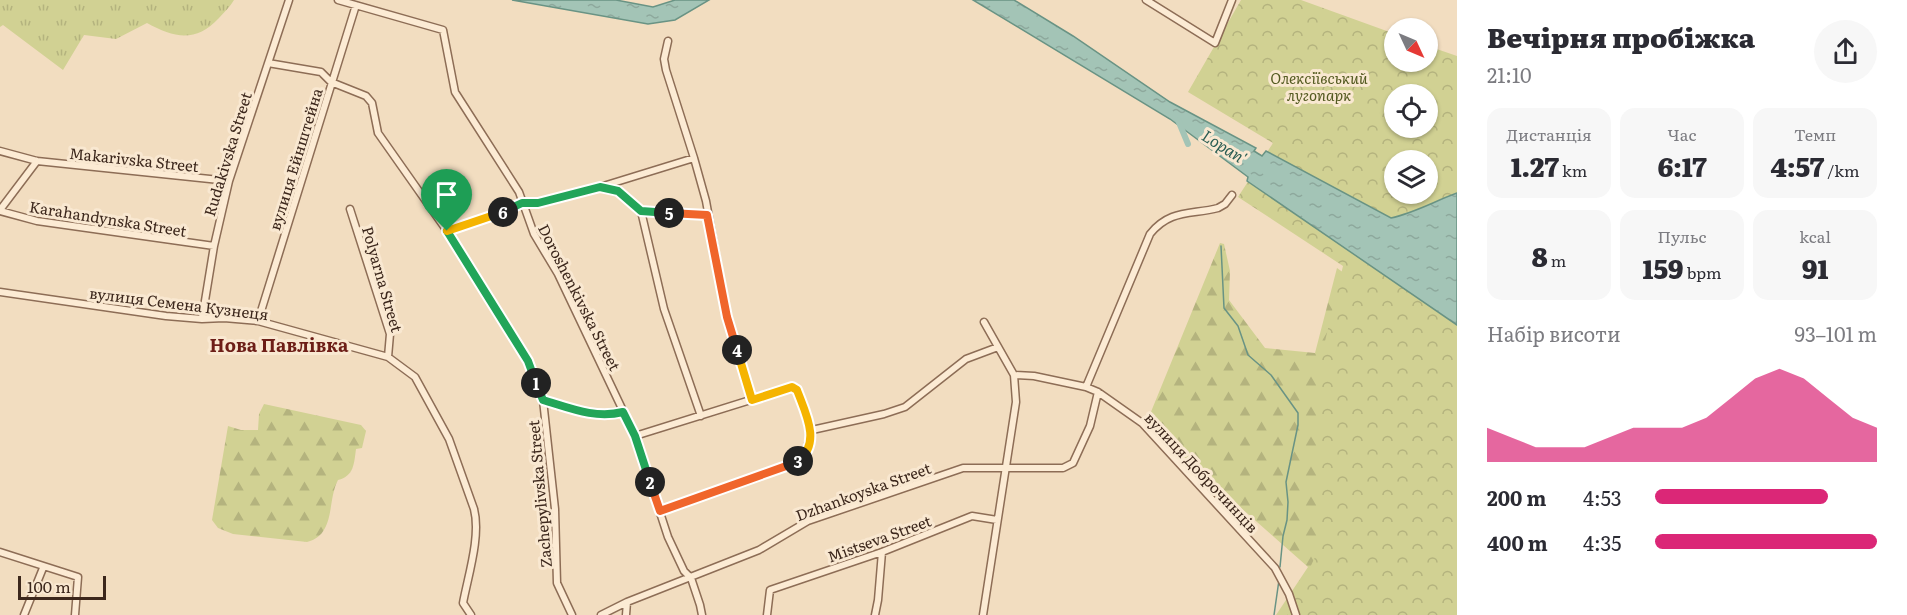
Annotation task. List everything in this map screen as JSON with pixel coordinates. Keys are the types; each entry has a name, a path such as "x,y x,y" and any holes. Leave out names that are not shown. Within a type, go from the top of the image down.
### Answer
{"street":[{"name":"Rudakivska Street","path":"202,319 214,246 230,181 289,0"},
{"name":"Doroshenkivska Street","path":"338,0 443,30 455,92 519,192 534,234 558,274 635,436 668,537 684,571 690,578 702,615"},
{"path":"1146,0 1215,43 1232,0"},
{"name":"вулиця Ейнштейна","path":"258,321 356,4"},
{"path":"668,41 664,59 666,70 706,201 727,317 752,400"},
{"path":"268,63 321,72 332,82"},
{"name":"Zachepylivska Street","path":"332,82 366,96 372,103 378,133 447,231 528,361 543,400 555,509 557,583 572,615"},
{"name":"Makarivska Street","path":"0,151 37,161 230,181"},
{"path":"447,231 512,209 522,203 538,203 600,187 694,158"},
{"path":"0,211 37,161"},
{"path":"600,187 618,191 641,211 664,309 701,416"},
{"path":"1086,387 1150,234 1171,216 1211,210 1225,204 1232,195"},
{"name":"Polyarna Street","path":"350,208 390,334 388,357"},
{"name":"Karahandynska Street","path":"0,211 37,221 214,246"},
{"path":"641,211 707,215"},
{"name":"вулиця Семена Кузнеця","path":"0,292 166,315 258,321 388,357"},
{"path":"983,615 1016,402 1014,375 984,322"},
{"path":"812,430 884,414 905,406 966,359 998,347"},
{"path":"388,357 415,377 449,439 477,518 463,603 471,615"},
{"name":"вулиця Доброчинців","path":"1014,375 1034,376 1086,387 1098,392 1142,423 1275,568 1289,594 1296,615"},
{"path":"635,436 792,387 797,390 812,430 806,454 789,465 660,511"},
{"name":"Dzhankoyska Street","path":"601,615 627,602 759,550 808,521 963,468 1063,468 1073,463 1090,426 1098,392"},
{"path":"543,400 595,415 607,416 623,412"},
{"name":"Mistseva Street","path":"767,615 770,590 882,552 972,516 997,520"},
{"path":"0,552 43,568 78,577 75,615"},
{"path":"875,615 882,552"},
{"path":"24,615 43,568"},
{"path":"626,615 627,602"}],"green space":[{"path":"0,0 234,0 210,26 193,35 176,35 147,23 116,39 84,35 63,70 3,25 0,27"},
{"name":"Олексіївський лугопарк","path":"1241,0 1301,0 1384,30 1384,72 1438,72 1438,49 1457,56 1457,615 1287,615 1318,551 1320,362 1343,266 1238,197 1273,143 1188,92"},
{"path":"1220,243 1224,244 1230,271 1229,300 1265,348 1315,353 1337,268 1406,318 1457,615 1276,615 1308,567 1146,424"},
{"path":"264,404 361,425 366,431 362,448 356,449 354,464 350,472 338,480 327,525 316,538 307,542 233,534 218,528 212,520 228,426 241,430 258,430 259,414"}],"water":[{"path":"512,0 616,0 653,7 675,0 709,0 675,20 648,24"},
{"name":"Lopan'","path":"973,0 1014,0 1073,36 1170,102 1256,148 1254,151 1262,156 1266,151 1391,218 1430,204 1438,204 1438,201 1457,193 1457,325 1247,181 1248,177 1170,119"}],"waterway":[{"path":"1178,120 1188,144"},
{"path":"1221,246 1224,308 1238,326 1248,355 1271,375 1298,413 1298,425 1286,482 1287,520 1280,567"},
{"path":"1274,615 1279,580"}],"district":[{"name":"Нова Павлівка","path":"279,344"}],"route":[{"path":"600,187 618,191 641,211 707,215 727,317 752,400 792,387 797,390 812,430 806,454 789,465 660,511 635,436 623,412 607,416 595,415 543,400 528,361 447,231 512,209 522,203 538,203 600,187"}]}
